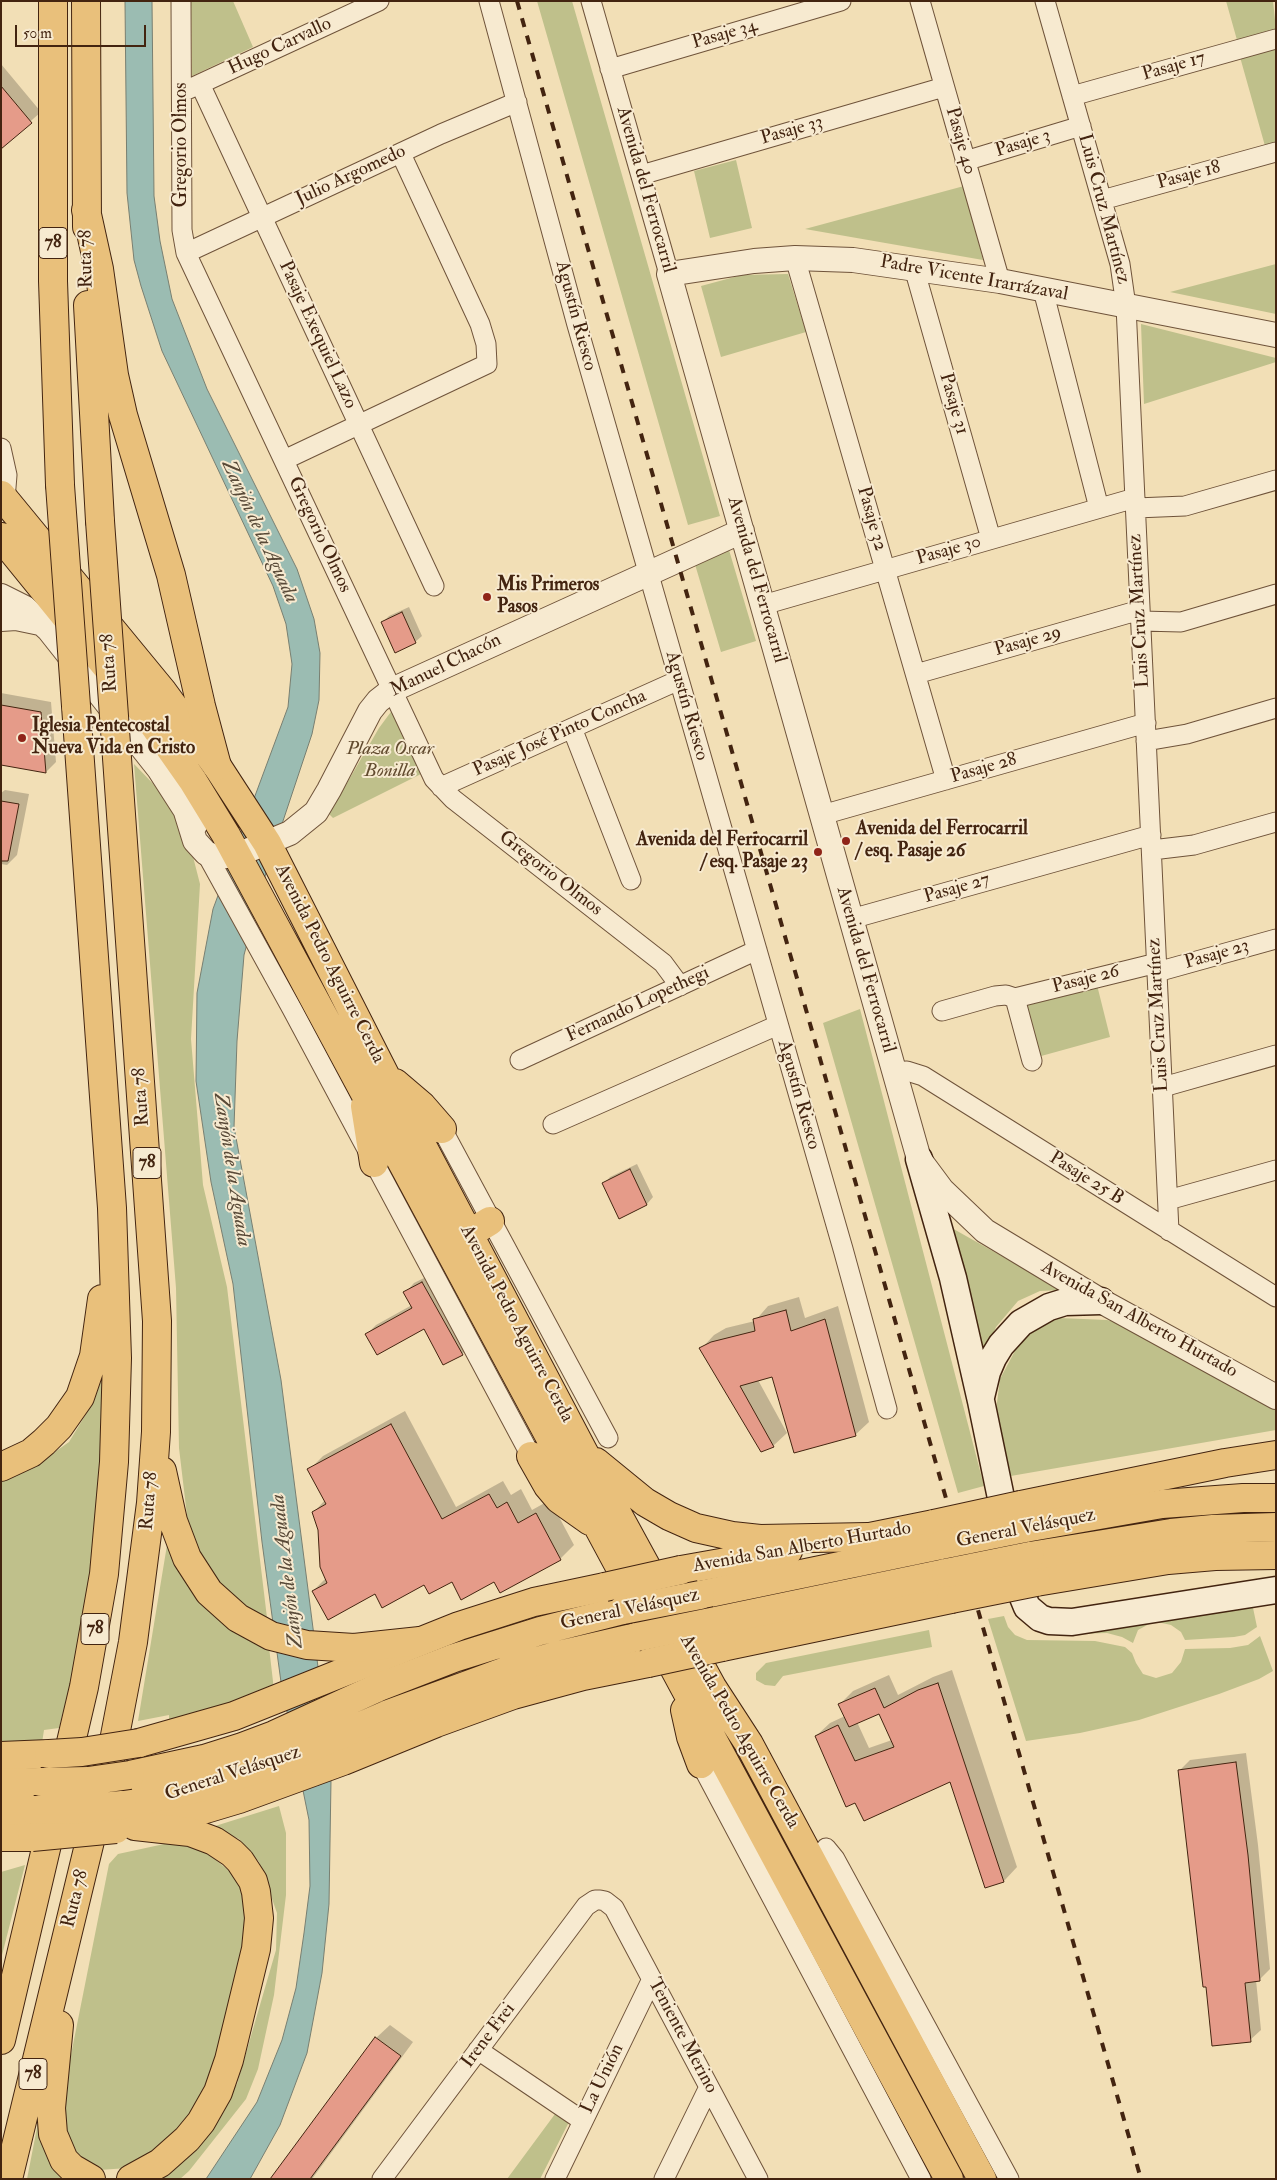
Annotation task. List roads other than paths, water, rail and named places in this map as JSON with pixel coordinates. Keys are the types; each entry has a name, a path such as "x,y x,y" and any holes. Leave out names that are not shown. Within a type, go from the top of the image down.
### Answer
{"main road":[{"name":"Ruta 78","path":"1,2040 84,1687 104,1574 117,1408 117,1328 112,1208 60,485 54,290 53,1"},
{"name":"Ruta 78","path":"8,2179 58,1970 102,1798 124,1694 143,1572 156,1432 157,1339 155,1276 90,362 86,210 86,1"},
{"path":"86,210 99,268 114,375 123,415 171,575 201,706 217,766"},
{"name":"Avenida Pedro Aguirre Cerda","path":"3,503 163,692 238,798 279,847 374,1082 595,1524 949,2179"},
{"name":"Avenida Pedro Aguirre Cerda","path":"1,537 153,724 193,781 220,853 264,905 374,1082 480,1227 583,1451 712,1687 749,1744 982,2179"},
{"path":"374,1163 374,1082 422,1106 442,1129"},
{"path":"919,1159 946,1251 981,1401 1022,1599 1027,1607 1040,1618 1049,1621 1072,1622 1276,1590"},
{"path":"1,1467 30,1453 44,1442 59,1426 80,1397 94,1356 112,1208"},
{"path":"981,1401 987,1372 993,1358 1001,1345 1021,1323 1049,1307 1065,1302 1101,1301"},
{"path":"156,1432 166,1492 179,1540 197,1576 224,1607 254,1628 288,1641 324,1646 375,1647 420,1641"},
{"path":"583,1451 645,1502 669,1516 696,1528 732,1536 760,1539 868,1538"},
{"path":"1023,1516 1225,1463 1276,1455"},
{"path":"531,1456 548,1486 559,1499 595,1524"},
{"name":"General Velásquez","path":"1,1783 88,1780 130,1775 204,1760 274,1735 417,1672 548,1628 623,1610 700,1595 938,1534 1023,1516 1162,1504 1276,1498"},
{"name":"General Velásquez","path":"1,1811 80,1809 125,1820 203,1787 276,1774 345,1732 428,1699 517,1667 555,1656 637,1637 946,1573 1033,1569 1171,1533 1213,1529 1276,1528"},
{"name":"Avenida San Alberto Hurtado","path":"1,1756 82,1752 139,1743 205,1725 271,1702 459,1626 534,1602 681,1570 868,1538 938,1534"},
{"path":"276,1774 343,1760 436,1723 514,1696 583,1676 951,1599 1033,1569 1215,1556 1276,1555"},
{"path":"678,1676 691,1737 701,1764"},
{"path":"790,1819 808,1831 826,1848"},
{"path":"15,1840 125,1820 190,1832 214,1841 232,1853 244,1866 253,1881 259,1918 256,1949 229,2060 218,2092 201,2122 187,2139 160,2163 131,2179"},
{"path":"58,1970 59,2030 51,2108 53,2134 64,2160 72,2168 92,2179"}],"street":[{"name":"Gregorio Olmos","path":"181,1 182,230 186,253 434,779 441,787 663,963 680,986"},
{"name":"Hugo Carvallo","path":"181,93 378,1"},
{"name":"Agustín Riesco","path":"489,1 577,325 887,1409"},
{"name":"Avenida del Ferrocarril","path":"590,1 641,175 919,1159"},
{"name":"Pasaje 34","path":"610,68 841,1"},
{"name":"Pasaje 40","path":"920,1 1000,282"},
{"name":"Luis Cruz Martínez","path":"1045,1 1122,272 1126,306 1169,1231"},
{"name":"Pasaje 17","path":"1072,96 1276,39"},
{"name":"Pasaje Exequiel Lazo","path":"200,84 434,586"},
{"name":"Pasaje 33","path":"641,175 944,87"},
{"name":"Julio Argomedo","path":"186,253 517,102"},
{"name":"Pasaje 3","path":"965,161 1081,126"},
{"name":"Pasaje 18","path":"1102,200 1276,152"},
{"path":"284,460 487,364 486,344 480,324 401,154"},
{"name":"Padre Vicente Irarrázaval","path":"669,274 754,261 794,258 853,260 1000,282 1276,335"},
{"name":"Pasaje 32","path":"794,258 946,780"},
{"name":"Pasaje 31","path":"914,268 991,539"},
{"path":"1043,290 1099,508"},
{"name":"Avenida Pedro Aguirre Cerda","path":"1,448 7,475 3,503"},
{"name":"Pasaje 30","path":"763,605 1099,508 1135,503 1185,506 1276,480"},
{"name":"Manuel Chacón","path":"220,853 279,847 316,812 370,711 392,690 742,531"},
{"name":"Pasaje 29","path":"916,674 1141,616 1181,622 1276,594"},
{"path":"1,596 25,608 42,624 154,761 186,812 220,853"},
{"path":"1,620 25,618 42,624"},
{"name":"Pasaje José Pinto Concha","path":"441,787 679,680"},
{"name":"Pasaje 28","path":"822,816 946,780 1146,732 1187,734 1276,708"},
{"path":"572,728 632,880"},
{"name":"Pasaje 27","path":"851,919 1151,842 1194,845 1276,822"},
{"name":"Avenida Pedro Aguirre Cerda","path":"220,853 257,947 531,1456"},
{"name":"Pasaje 23","path":"1157,967 1276,939"},
{"name":"Fernando Lopethegi","path":"520,1060 757,950"},
{"name":"Pasaje 26","path":"942,1011 995,996 1006,995 1015,998 1157,967"},
{"path":"1015,998 1032,1061"},
{"path":"553,1124 778,1025"},
{"path":"1163,1087 1276,1055"},
{"name":"Pasaje 25 B","path":"893,1072 907,1072 923,1076 1276,1297"},
{"name":"Avenida Pedro Aguirre Cerda","path":"442,1129 480,1227 608,1438"},
{"name":"Avenida San Alberto Hurtado","path":"919,1159 942,1190 985,1231 1101,1301 1276,1397"},
{"path":"1168,1200 1276,1170"},
{"path":"701,1764 920,2179"},
{"path":"826,1848 835,1858 1008,2179"},
{"name":"Irene Frei","path":"382,2179 586,1906 595,1900 600,1900"},
{"name":"Teniente Merino","path":"600,1900 614,1908 758,2179"},
{"name":"La Unión","path":"555,2179 652,1979"},
{"path":"478,2050 583,2121"},
{"path":"664,2179 709,2087"}],"water":[{"name":"Zanjón de la Aguada","path":"125,1 152,1 154,196 160,241 172,299 207,389 297,569 314,619 320,653 319,700 312,734 267,869 244,955 237,1041 234,1127 281,1380 326,1729 331,1780 329,1904 322,1973 307,2053 280,2125 250,2179 206,2179 257,2102 282,2040 296,1988 310,1886 309,1820 281,1682 262,1542 233,1284 211,1182 196,1081 197,993 213,909 288,707 292,664 286,624 273,586 162,351 134,260 127,193"}],"railway":[{"path":"517,1 1141,2179"}],"place":[{"name":"Mis Primeros Pasos","path":"487,597"},
{"name":"Iglesia Pentecostal Nueva Vida en Cristo","path":"22,738"},
{"name":"Avenida del Ferrocarril / esq. Pasaje 26","path":"846,841"},
{"name":"Avenida del Ferrocarril / esq. Pasaje 23","path":"818,852"}],"park label":[{"name":"Plaza Oscar Bonilla","path":"390,761"}]}
